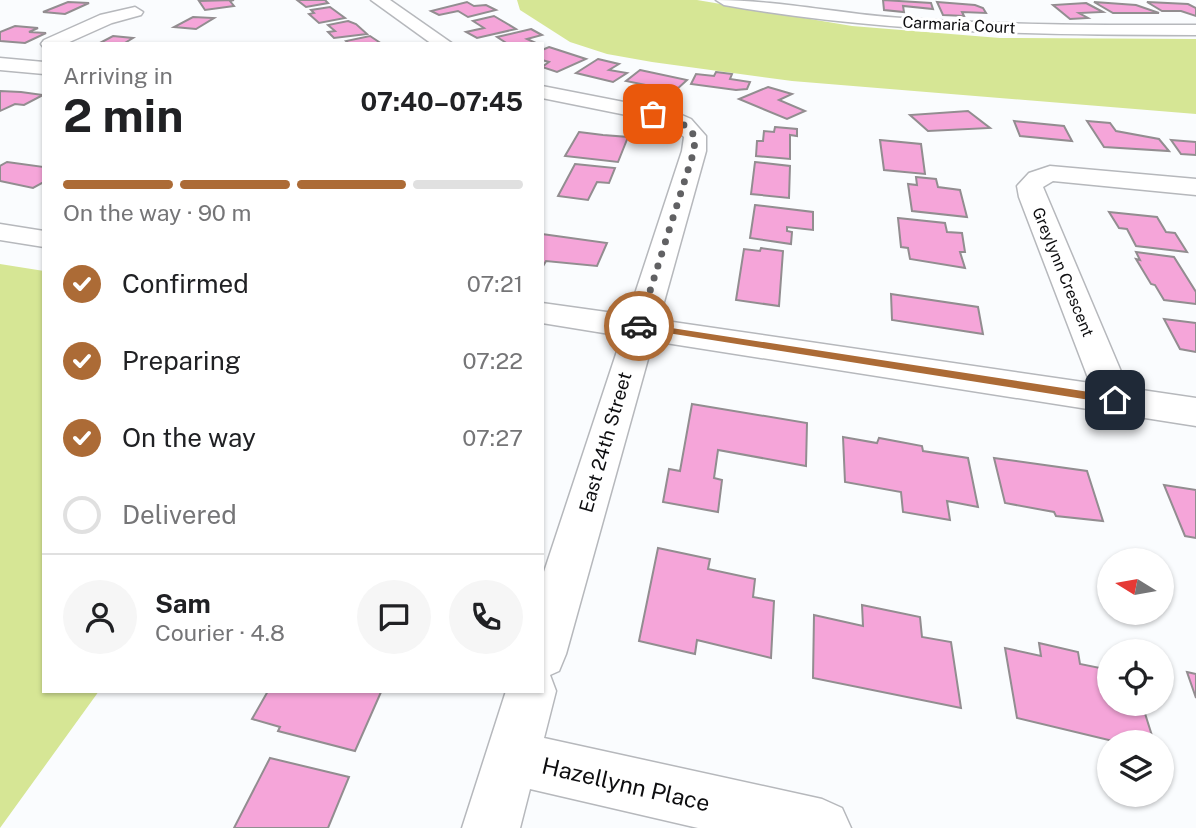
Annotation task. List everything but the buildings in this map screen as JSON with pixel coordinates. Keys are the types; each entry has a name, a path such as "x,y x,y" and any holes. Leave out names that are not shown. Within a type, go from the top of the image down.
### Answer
{"street":[{"path":"379,0 441,42"},
{"name":"Carmaria Court","path":"724,0 803,13 946,25 1062,30 1196,30"},
{"path":"54,42 106,19 135,12"},
{"path":"3,64 42,48"},
{"path":"3,64 42,68"},
{"name":"East 24th Street","path":"544,93 667,117 683,124 695,136 694,151 544,647"},
{"name":"Greylynn Crescent","path":"1115,400 1031,197 1030,186 1038,178 1050,173 1196,187"},
{"path":"0,232 42,239"},
{"path":"544,313 1196,412"},
{"path":"491,828 530,693"},
{"name":"Hazellynn Place","path":"512,758 822,828"}],"green space":[{"path":"517,0 697,0 852,26 1000,38 1196,39 1196,114 792,81 652,62 607,54 570,42 520,10"},
{"path":"0,264 42,271 42,693 98,693 0,828"}],"way so far":[{"path":"639,326 694,151 695,136 683,124 653,114"}],"route":[{"path":"639,326 1115,400"}]}
